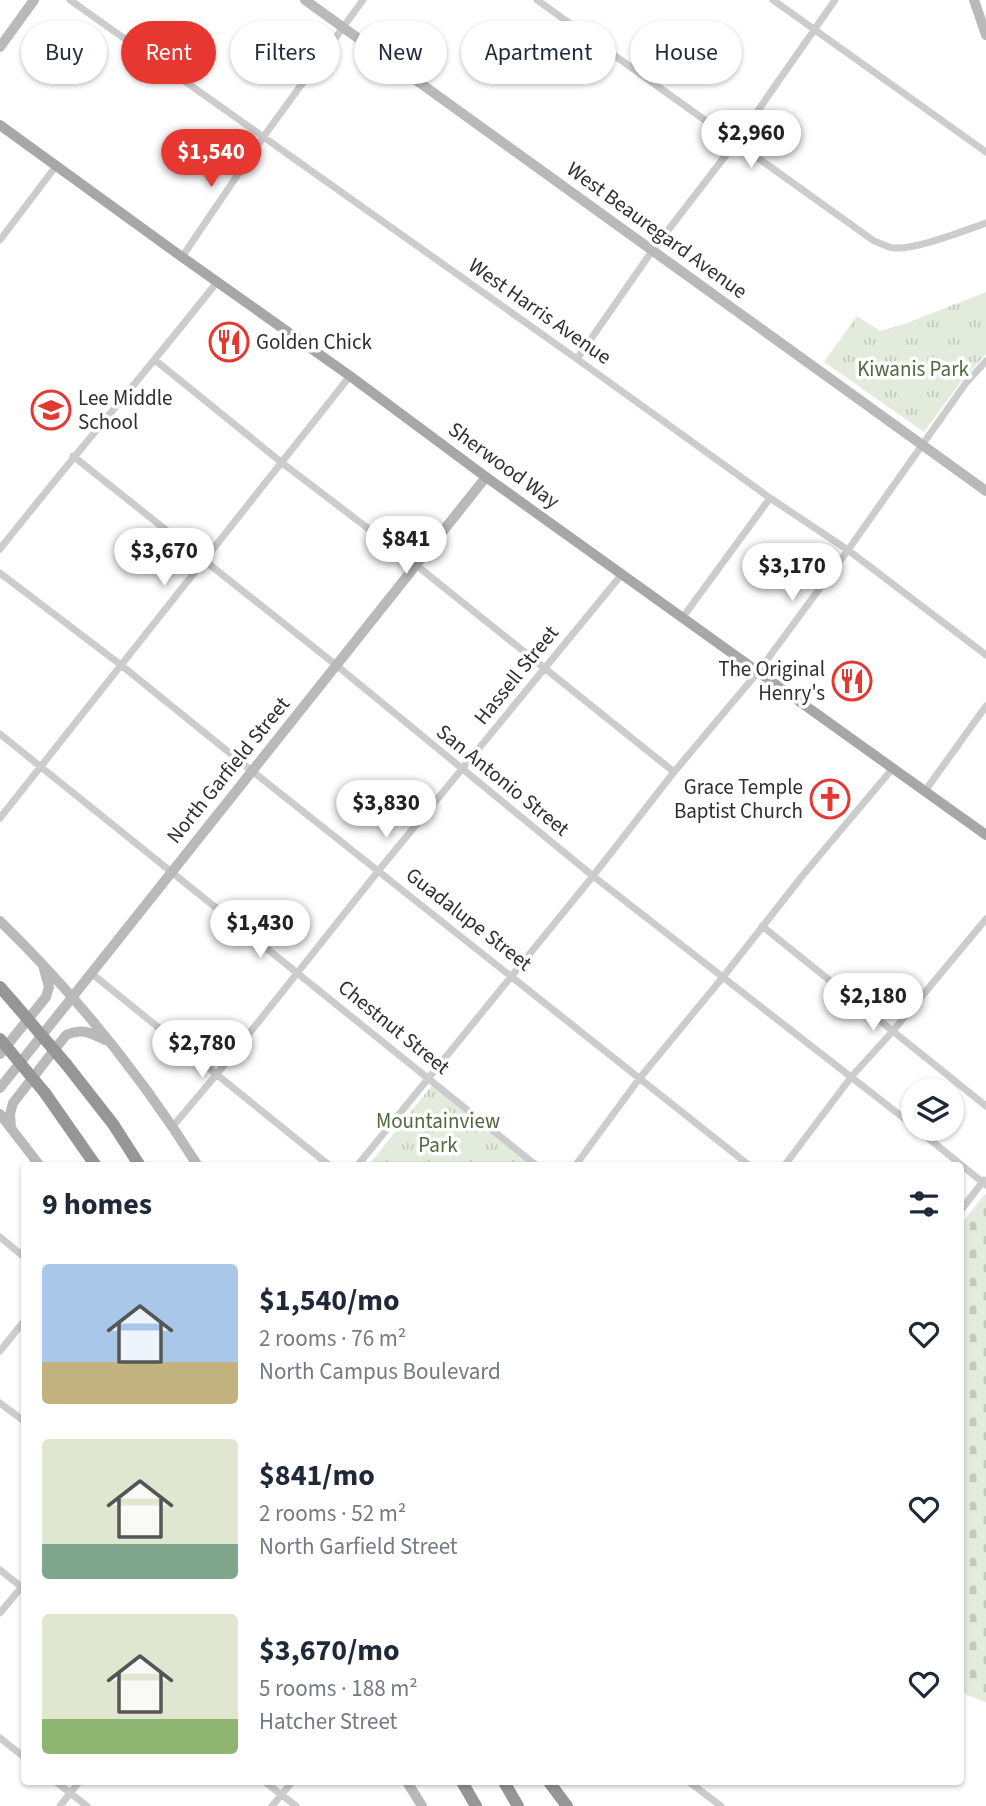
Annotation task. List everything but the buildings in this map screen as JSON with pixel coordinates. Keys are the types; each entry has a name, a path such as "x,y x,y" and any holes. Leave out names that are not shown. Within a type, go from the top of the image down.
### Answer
{"highway":[{"path":"0,986 66,1063 113,1124 137,1162"},
{"path":"0,1039 45,1093 93,1162"},
{"path":"464,1785 476,1806"},
{"path":"506,1785 519,1806"},
{"path":"552,1785 569,1806"}],"main road":[{"name":"Sherwood Way","path":"0,125 986,835"}],"street":[{"path":"0,47 34,0"},
{"name":"West Harris Avenue","path":"70,0 770,498 848,550 986,654"},
{"name":"West Beauregard Avenue","path":"305,0 986,491"},
{"path":"182,257 264,136 363,0"},
{"path":"537,0 874,241 893,248 934,241 986,222"},
{"path":"772,0 986,152"},
{"path":"577,359 652,251 736,142 835,0"},
{"path":"974,0 986,35"},
{"path":"0,239 56,166"},
{"path":"0,549 217,282"},
{"path":"155,360 281,463 416,565 674,772"},
{"path":"360,1162 674,772 758,672 966,383 986,361"},
{"path":"0,818 350,376"},
{"name":"San Antonio Street","path":"74,456 593,876 901,1116"},
{"name":"North Garfield Street","path":"0,1088 486,477"},
{"path":"683,617 770,498"},
{"name":"Guadalupe Street","path":"0,573 121,665 745,1162"},
{"name":"Hassell Street","path":"173,1126 622,574"},
{"path":"926,791 986,706"},
{"name":"Chestnut Street","path":"0,734 532,1162"},
{"path":"578,1162 639,1079 893,768"},
{"path":"787,1162 852,1076 986,919"},
{"path":"0,920 41,960 108,1041 173,1126 196,1162"},
{"path":"762,926 986,1106"},
{"path":"0,1054 46,997 49,987 41,960"},
{"path":"91,973 325,1162"},
{"path":"10,1128 13,1103 66,1035 78,1030 108,1041"},
{"path":"0,1114 37,1162"},
{"name":"San Antonio Street","path":"932,1141 959,1162"},
{"name":"San Antonio Street","path":"964,1166 985,1182"},
{"path":"964,1206 985,1182"},
{"path":"0,1237 21,1254"},
{"path":"0,1351 21,1325"},
{"path":"0,1402 21,1420"},
{"path":"0,1570 21,1584"},
{"path":"0,1613 21,1589"},
{"path":"0,1738 21,1755"},
{"path":"60,1785 87,1806"},
{"path":"60,1806 77,1785"},
{"path":"269,1785 296,1806"},
{"path":"272,1806 289,1785"},
{"path":"409,1785 422,1806"},
{"path":"558,1785 569,1806"},
{"path":"694,1785 721,1806"}],"green space":[{"name":"Kiwanis Park","path":"986,292 986,354 962,380 924,432 824,362 857,316 880,331"},
{"name":"Mountainview Park","path":"433,1084 529,1162 371,1162"},
{"path":"985,1194 986,1702 964,1692 964,1220"}],"place":[{"name":"Golden Chick","path":"229,342"},
{"name":"Lee Middle School","path":"51,410"},
{"name":"The Original Henry's","path":"852,681"},
{"name":"Grace Temple Baptist Church","path":"830,799"}]}
